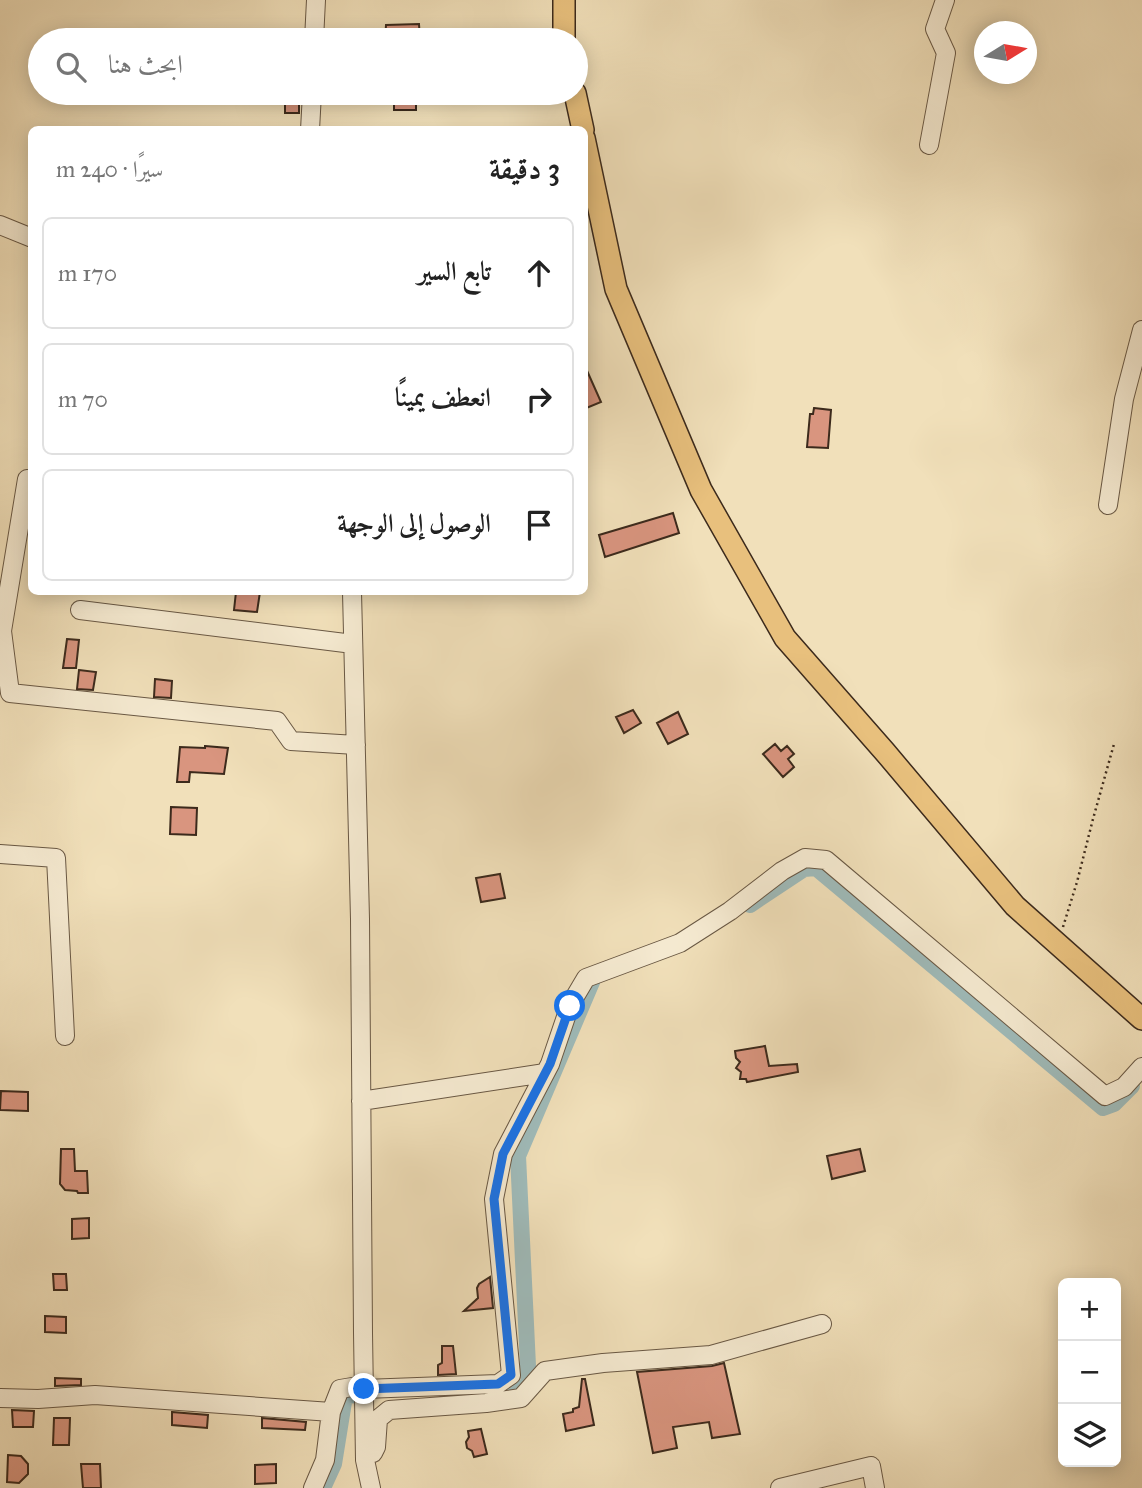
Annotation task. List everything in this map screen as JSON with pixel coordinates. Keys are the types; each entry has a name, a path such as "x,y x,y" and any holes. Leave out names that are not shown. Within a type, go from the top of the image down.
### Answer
{"main road":[{"path":"564,0 564,28"},
{"path":"578,105 582,126"},
{"path":"588,157 616,289 701,490 785,638 1015,906 1142,1019"}],"street":[{"path":"315,28 316,0"},
{"path":"929,145 946,52 935,29 945,0"},
{"path":"310,126 311,105"},
{"path":"0,225 28,236"},
{"path":"1108,505 1124,399 1142,330"},
{"path":"27,479 1,631 10,692 277,721 291,741 356,746"},
{"path":"352,595 360,919 365,1460 371,1488"},
{"path":"80,610 353,644"},
{"path":"0,854 56,858 65,1037"},
{"path":"313,1488 325,1460 331,1412 340,1389 498,1384 511,1375 494,1199 503,1154 550,1064 570,1006 586,978 680,943 730,911 782,871 805,858 826,860 1105,1096 1124,1087 1142,1067"},
{"path":"361,1101 545,1073"},
{"path":"367,1469 376,1447 378,1419 389,1410 521,1398 545,1371 603,1363 712,1355 822,1324"},
{"path":"0,1398 38,1399 96,1395 331,1412"},
{"path":"780,1488 871,1466 875,1488"}],"path":[{"path":"1060,931 1065,923 1077,882 1114,744"}],"building":[{"path":"419,24 419,28 386,28 386,25"},
{"path":"285,105 299,105 299,113 285,113"},
{"path":"394,105 416,105 416,110 394,110"},
{"path":"588,373 601,402 588,407"},
{"path":"814,408 831,410 828,448 807,447 810,414 813,414"},
{"path":"673,513 679,533 605,557 599,535"},
{"path":"236,595 260,595 257,612 234,610"},
{"path":"67,639 79,640 76,668 63,668"},
{"path":"79,670 96,672 93,690 77,689"},
{"path":"155,679 172,681 171,698 154,697"},
{"path":"633,710 641,723 624,733 616,717"},
{"path":"678,712 688,734 668,744 657,723"},
{"path":"775,744 781,751 787,746 794,754 788,759 794,767 783,777 763,754"},
{"path":"180,747 228,748 224,774 190,772 189,782 177,782"},
{"path":"171,807 197,808 196,835 170,834"},
{"path":"500,874 505,898 481,902 476,878"},
{"path":"765,1046 769,1066 797,1064 798,1072 747,1082 746,1079 740,1079 741,1072 736,1068 740,1062 735,1051"},
{"path":"1,1091 28,1092 28,1111 0,1110"},
{"path":"61,1149 74,1149 75,1171 87,1171 88,1193 65,1190 60,1184"},
{"path":"860,1149 865,1171 832,1179 827,1156"},
{"path":"89,1218 89,1238 72,1239 72,1219"},
{"path":"53,1274 66,1274 67,1290 54,1290"},
{"path":"490,1277 493,1308 464,1311 478,1298 479,1284"},
{"path":"45,1316 66,1317 66,1333 45,1332"},
{"path":"442,1346 453,1346 456,1374 438,1375 438,1365 442,1363"},
{"path":"724,1363 740,1434 712,1438 709,1422 673,1427 677,1448 653,1453 637,1372"},
{"path":"55,1378 81,1379 81,1385 55,1386"},
{"path":"582,1379 585,1379 594,1425 566,1431 563,1414 573,1412 573,1409 579,1407"},
{"path":"12,1410 34,1411 33,1427 13,1427"},
{"path":"172,1412 208,1415 207,1428 172,1425"},
{"path":"54,1418 70,1418 69,1445 53,1445"},
{"path":"262,1418 306,1422 305,1430 262,1428"},
{"path":"481,1429 487,1454 474,1457 472,1451 467,1448 468,1431"},
{"path":"8,1455 21,1456 28,1464 28,1474 19,1483 7,1482"},
{"path":"81,1464 100,1464 101,1488 83,1488"},
{"path":"276,1464 276,1483 255,1484 255,1465"}],"waterway":[{"path":"750,905 804,869 816,868 1103,1108 1114,1104 1132,1086"},
{"path":"489,1389 529,1387 518,1156 595,975"},
{"path":"323,1488 334,1464 345,1396 358,1395"}],"route":[{"path":"364,1389 498,1384 511,1375 494,1199 503,1154 550,1064 570,1006"}]}
